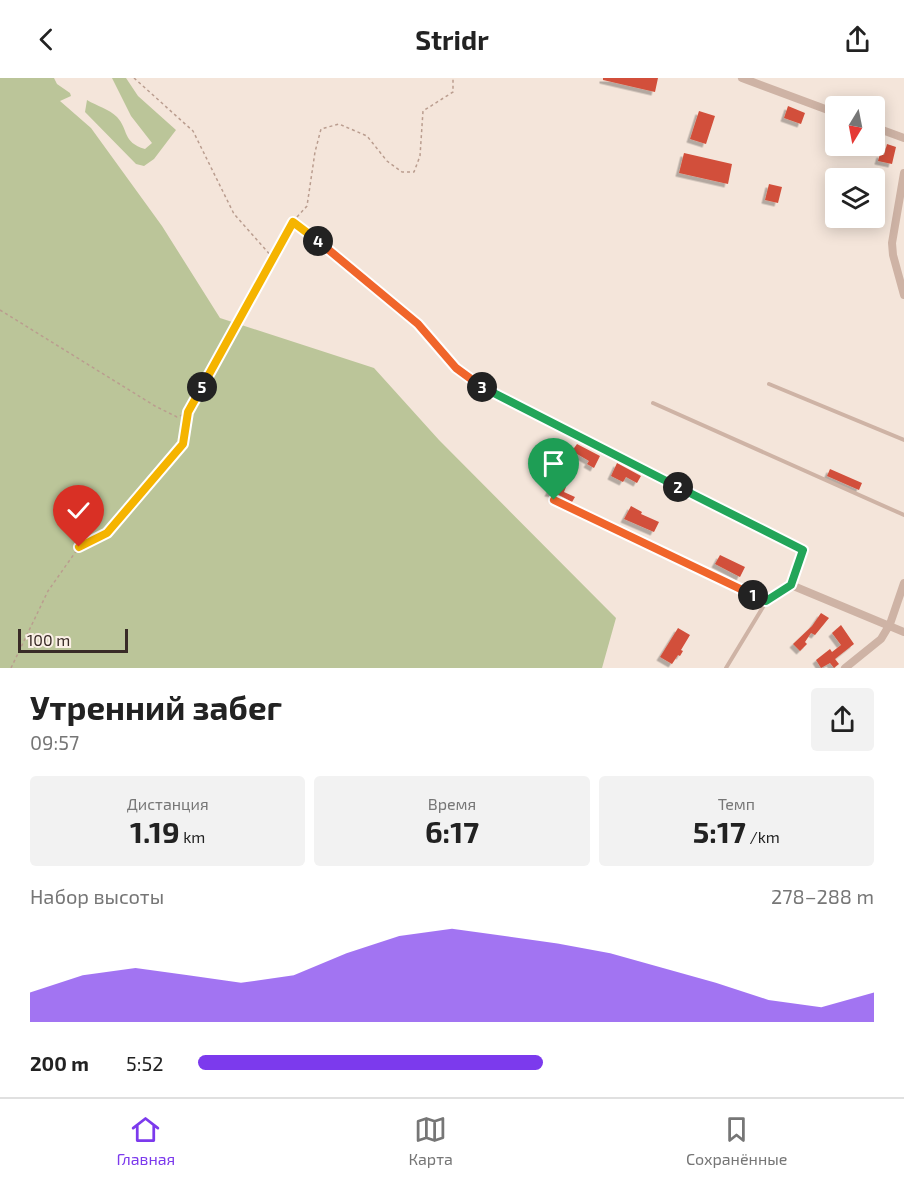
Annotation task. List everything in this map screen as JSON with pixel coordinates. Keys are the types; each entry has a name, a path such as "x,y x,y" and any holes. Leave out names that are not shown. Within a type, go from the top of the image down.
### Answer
{"street":[{"path":"742,78 825,109"},
{"path":"885,131 904,138"},
{"path":"904,173 892,243 904,295"},
{"path":"293,222 341,258 418,324 456,368 481,387 803,550 791,585 766,601 554,500"},
{"path":"845,668 881,639 890,624 904,583"},
{"path":"791,585 890,624 904,632"}],"lane":[{"path":"769,384 904,440"},
{"path":"653,403 904,515"},
{"path":"726,668 766,601"}],"path":[{"path":"134,78 194,131 234,214 273,258"},
{"path":"11,668 48,591 79,547 107,533 183,444 188,412 293,222 307,206 321,129 339,124 367,136 387,161 402,172 414,172 420,156 423,111 453,92 453,78"},
{"path":"0,310 155,406 177,417 188,412"}],"green space":[{"path":"0,78 54,78 57,84 70,93 71,96 60,101 91,128 162,226 220,318 374,368 439,440 616,618 602,668 0,668"},
{"path":"112,78 126,78 138,96 176,130 154,159 144,166 136,164 85,112 87,100 117,117 133,143 145,149 152,143 131,116"}],"building":[{"path":"603,78 658,78 655,92 603,80"},
{"path":"788,106 805,113 801,124 784,118"},
{"path":"699,111 715,116 706,144 690,139"},
{"path":"887,144 896,147 892,164 878,161 879,156 885,156"},
{"path":"684,153 732,164 728,184 679,173"},
{"path":"769,184 782,187 778,203 765,200"},
{"path":"555,441 567,447 560,459 549,453"},
{"path":"577,444 600,456 594,468 587,464 589,461 572,451"},
{"path":"617,463 641,476 637,483 626,477 623,482 611,476"},
{"path":"830,469 862,483 859,490 827,476"},
{"path":"554,481 566,487 564,492 575,497 572,502 557,494 548,493"},
{"path":"631,506 642,512 641,514 659,522 654,532 624,519"},
{"path":"720,555 745,567 740,577 715,564"},
{"path":"821,613 829,618 815,635 811,633 805,642 807,644 800,651 793,644 812,626"},
{"path":"841,625 854,644 835,659 839,664 834,668 830,663 821,668 816,660 830,649 832,652 841,645 832,633"},
{"path":"678,628 690,635 680,656 678,655 672,664 660,657"}],"route":[{"path":"79,547 107,533 183,444 188,412 293,222 341,258 418,324 456,368 481,387 803,550 791,585 766,601 554,500"}]}
